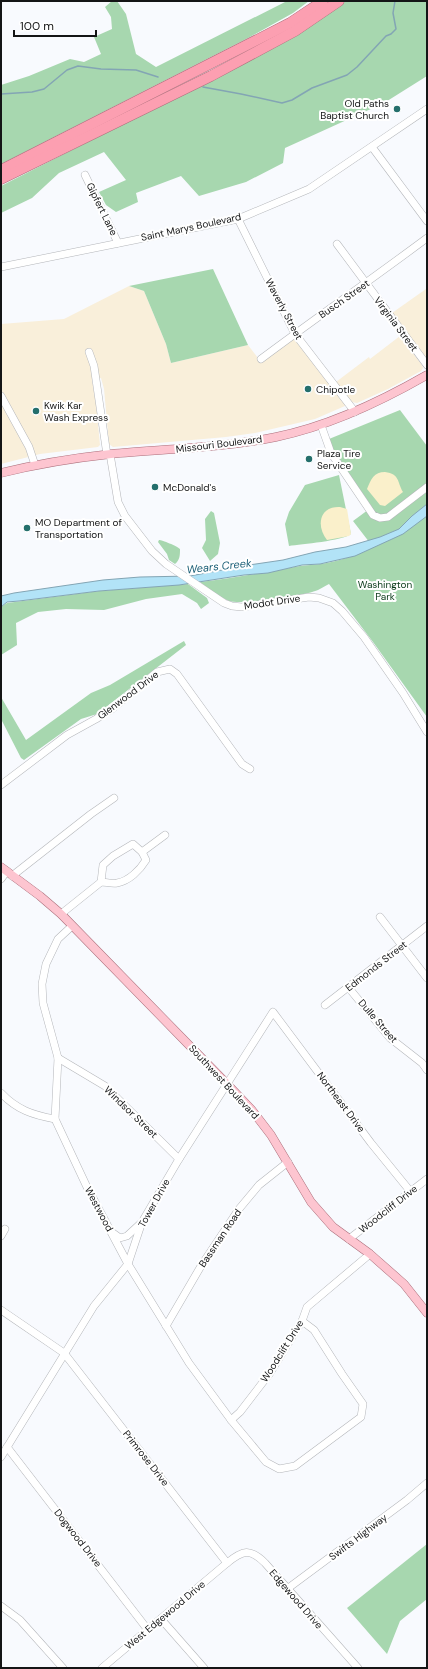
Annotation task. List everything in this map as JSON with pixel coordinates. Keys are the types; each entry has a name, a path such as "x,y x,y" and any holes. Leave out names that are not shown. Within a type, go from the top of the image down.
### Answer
{"highway":[{"path":"1,170 290,23 323,1"},
{"path":"1,179 211,76 296,31 339,1"}],"main road":[{"name":"Missouri Boulevard","path":"1,473 34,465 108,455 224,445 276,437 321,425 355,412 396,393 427,375"},
{"name":"Southwest Boulevard","path":"7,871 61,914 251,1109 271,1135 311,1202 333,1227 370,1254 404,1284 427,1313"}],"street":[{"name":"Saint Marys Boulevard","path":"1,267 238,218 309,188 427,109"},
{"path":"372,147 427,221"},
{"name":"Gipfert Lane","path":"85,175 118,243"},
{"name":"Waverly Street","path":"238,218 295,334 355,412"},
{"name":"Busch Street","path":"261,359 366,284 427,238"},
{"name":"Virginia Street","path":"337,244 427,365"},
{"name":"Modot Drive","path":"89,352 94,366 115,492 121,508 152,551 166,564 224,603 232,606 242,607 309,597 320,598 333,603 342,611 364,637 403,693 427,732"},
{"path":"1,396 28,447 34,465"},
{"path":"321,425 328,448 374,515 380,518 388,517 427,487"},
{"name":"Glenwood Drive","path":"1,785 67,735 112,709 156,672 170,669 177,674 242,764 250,769"},
{"path":"1,879 7,871 114,798"},
{"path":"142,852 165,835"},
{"path":"61,914 101,882 117,883 129,878 142,867 146,860 142,852 133,844 113,856 103,865 101,882"},
{"path":"380,917 427,978"},
{"name":"Westwood","path":"72,926 58,939 46,964 42,984 43,1003 58,1058 55,1119 86,1185 128,1264 189,1363 231,1420 266,1462 279,1469 296,1466 361,1417 363,1404 314,1330 302,1321"},
{"name":"Edmonds Street","path":"326,1005 427,926"},
{"name":"Dulle Street","path":"348,987 390,1038 422,1063 427,1070"},
{"name":"Tower Drive","path":"1,1457 94,1306 128,1264 142,1222 179,1159 273,1012"},
{"name":"Northeast Drive","path":"273,1012 371,1143 410,1191"},
{"name":"Windsor Street","path":"58,1058 104,1086 179,1159"},
{"path":"1,1093 11,1104 26,1112 55,1119"},
{"name":"Bassman Road","path":"166,1326 201,1266 239,1209 259,1185 288,1162"},
{"name":"Woodcliff Drive","path":"349,1239 427,1179"},
{"path":"111,1231 120,1238 127,1236 142,1222"},
{"path":"1,1236 5,1229"},
{"name":"Woodclift Drive","path":"231,1420 240,1412 270,1373 302,1321 307,1307 370,1254"},
{"name":"Primrose Drive","path":"1,1310 64,1353 227,1563"},
{"name":"Dogwood Drive","path":"7,1447 148,1630"},
{"name":"Swifts Highway","path":"287,1589 407,1500 427,1483"},
{"name":"Edgewood Drive","path":"227,1563 241,1553 252,1553 265,1563 358,1668"},
{"name":"West Edgewood Drive","path":"102,1668 227,1563"},
{"path":"1,1606 20,1620 63,1668"},
{"path":"161,1619 204,1668"}],"shaded area":[{"path":"129,286 144,291 166,344 171,363 248,345 261,362 295,338 345,406 315,419 255,433 113,447 109,444 104,389 101,378 92,380 100,445 98,447 40,454 1,464 1,324 64,319"},
{"path":"426,289 427,291 427,359 392,313"},
{"path":"400,336 422,365 423,368 421,371 388,389 357,403 351,402 336,382"}],"green space":[{"path":"112,1 117,1 126,14 136,54 156,67 287,1 309,1 293,13 248,38 1,164 1,85 29,76 70,59 84,62 101,54 94,37 112,29 111,17 105,7"},
{"path":"346,1 427,1 427,76 384,103 285,148 283,163 246,182 199,196 181,176 136,193 138,202 116,212 106,205 99,192 126,180 104,152 59,173 32,198 1,213 1,186 157,107 316,22"},
{"path":"213,269 248,345 171,363 166,344 144,291 129,286"},
{"name":"Washington Park","path":"400,410 427,446 427,717 329,584 318,590 300,595 260,601 236,602 229,601 214,593 200,582 328,563 360,553 373,547 353,521 372,507 330,446 329,439"},
{"path":"339,475 351,534 339,539 289,546 285,524 289,512 305,485"},
{"path":"211,511 214,513 220,543 218,554 210,561 202,548 206,540 205,519"},
{"path":"159,540 170,543 180,549 179,559 175,564 169,560 167,554 158,542"},
{"path":"188,584 207,598 209,603 201,609 197,603 182,594 146,599 104,610 66,609 38,612 16,623 17,645 1,655 1,607 7,603 99,591"},
{"path":"184,641 186,645 97,714 81,719 24,760 21,758 1,719 1,697 26,740 91,693 110,685"},
{"path":"427,1544 427,1599 400,1621 387,1654 347,1608"}],"sand":[{"path":"385,472 396,477 403,492 385,506 380,505 367,489 373,477 378,473"},
{"path":"340,507 347,509 351,534 349,536 327,540 321,529 322,518 324,513 328,510"}],"water":[{"path":"427,504 427,516 403,534 355,556 320,564 302,565 268,573 244,575 179,585 99,591 7,602 1,607 1,596 14,593 103,580 140,577 190,576 283,560 315,552 346,547 380,537 399,529"}],"waterway":[{"path":"203,87 282,103 292,100 312,88 347,75 357,67 386,36 391,34 396,29 393,13 395,1"},
{"path":"1,94 32,92 44,89 67,70 78,66 101,69 136,70 158,77"}],"place":[{"name":"Old Paths Baptist Church","path":"397,109"},
{"name":"Chipotle","path":"308,389"},
{"name":"Kwik Kar Wash Express","path":"36,411"},
{"name":"Plaza Tire Service","path":"309,459"},
{"name":"McDonald's","path":"155,487"},
{"name":"MO Department of Transportation","path":"27,528"}],"water label":[{"name":"Wears Creek","path":"219,566"}]}
